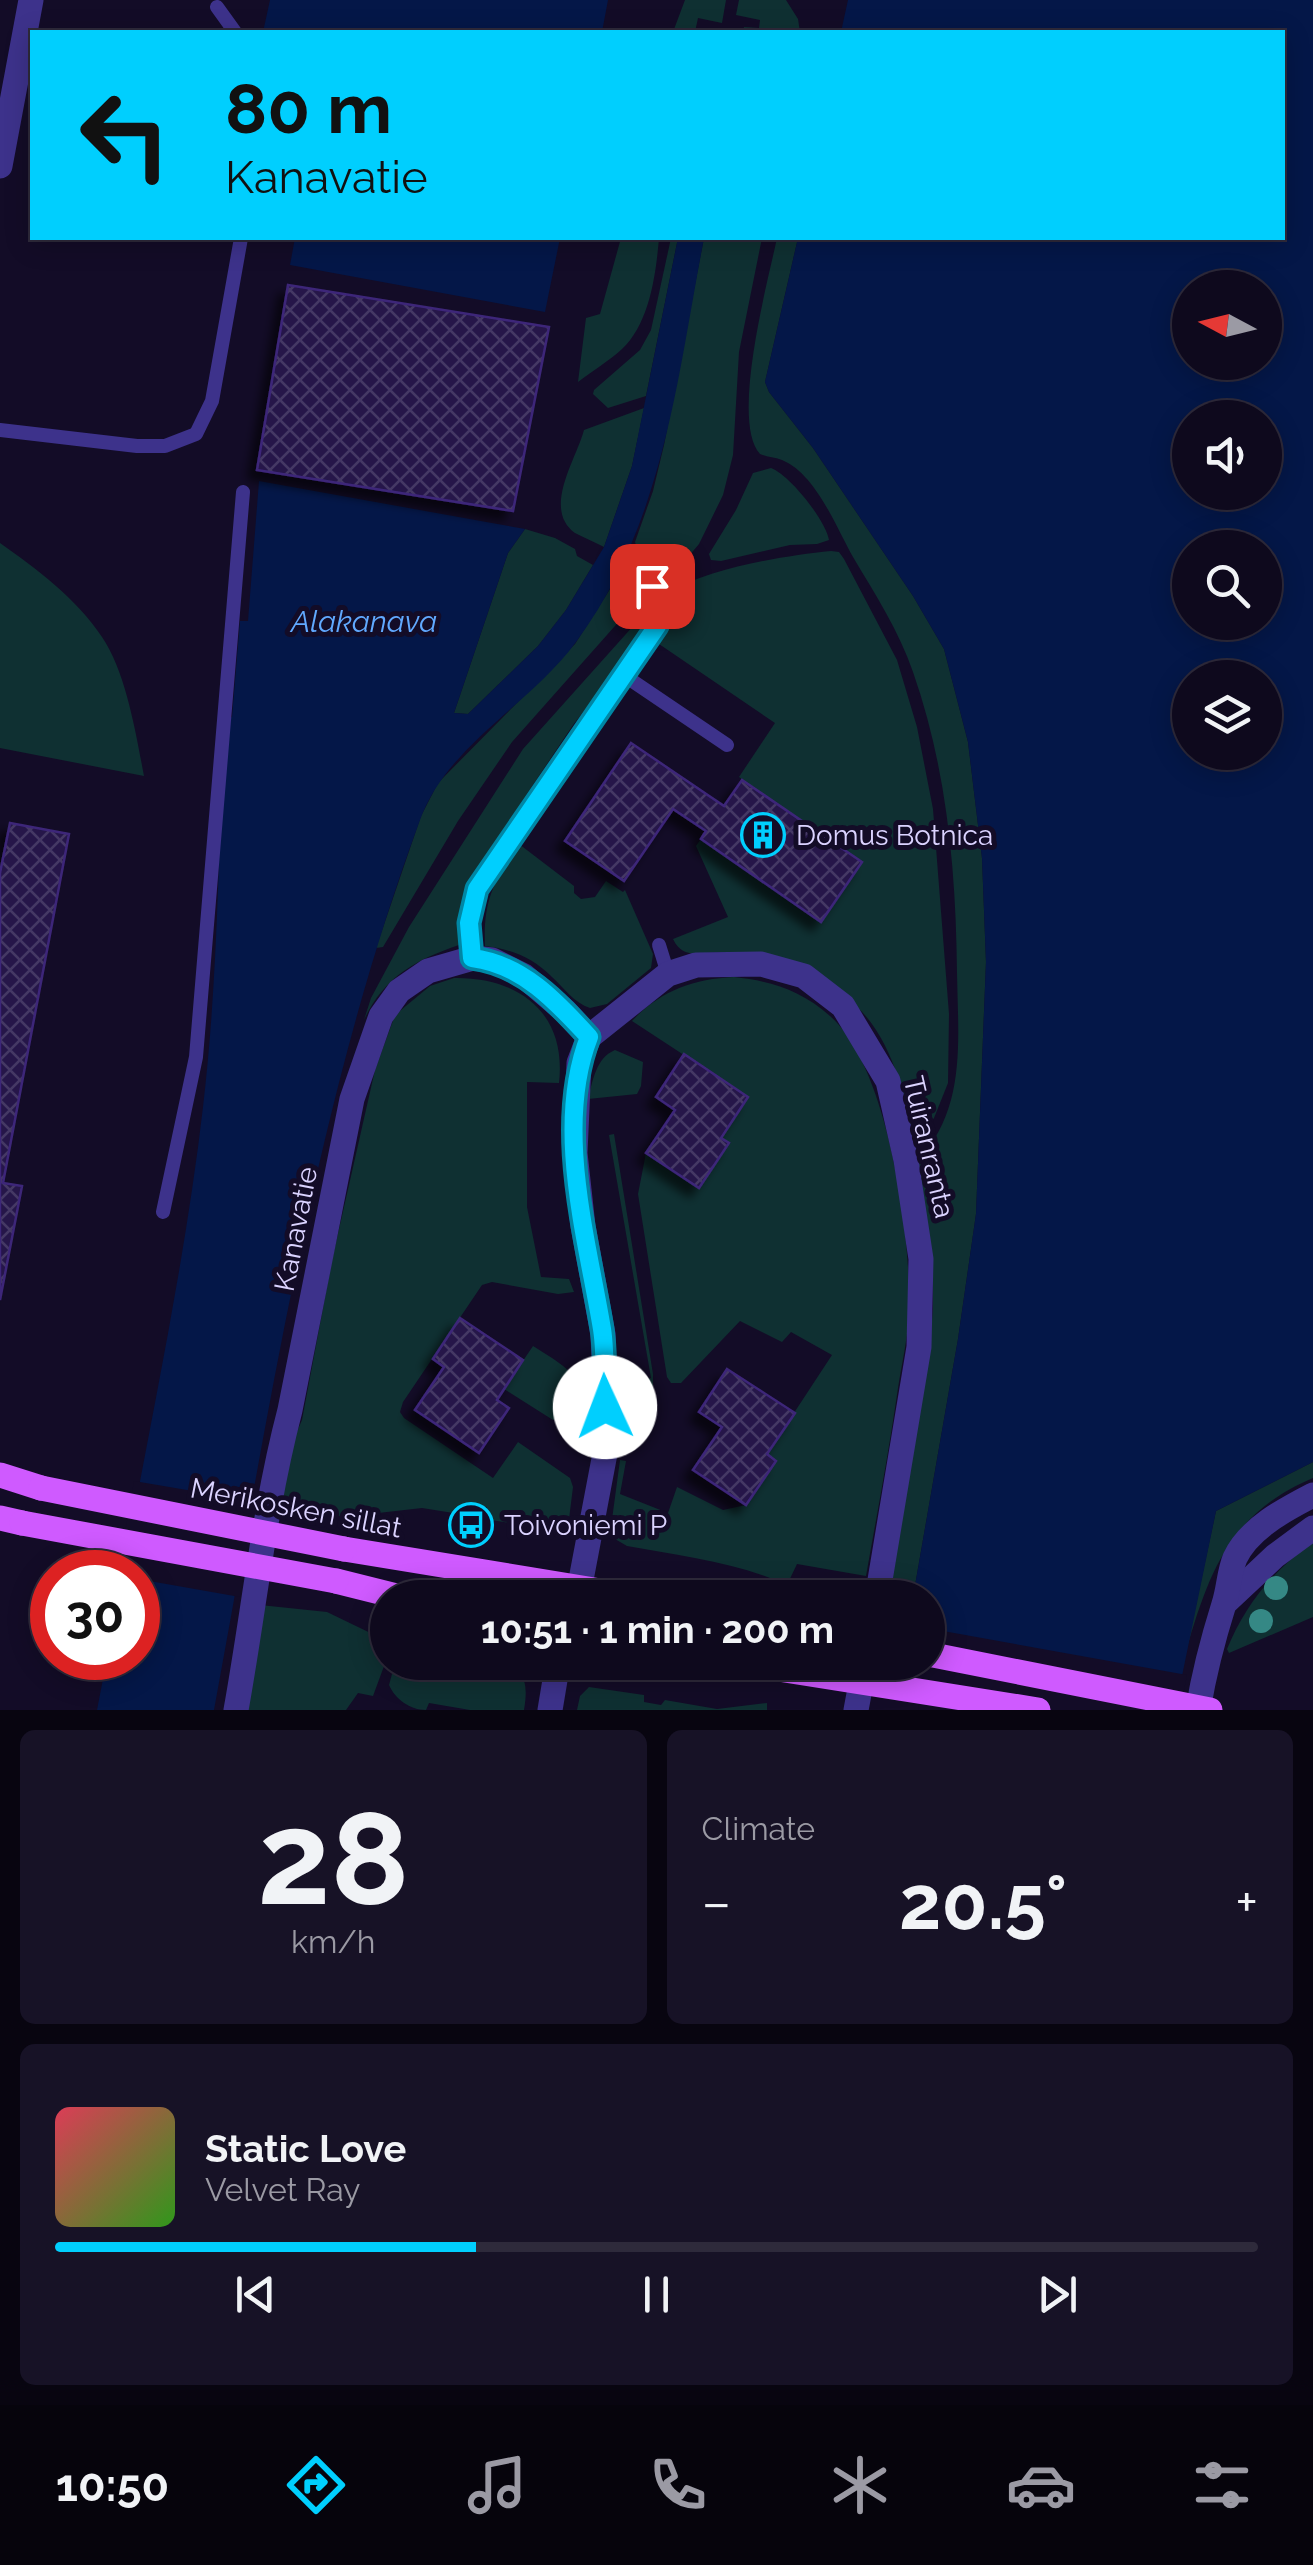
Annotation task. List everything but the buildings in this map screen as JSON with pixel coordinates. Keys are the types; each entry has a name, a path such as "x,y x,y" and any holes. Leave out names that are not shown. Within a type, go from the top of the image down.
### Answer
{"main road":[{"name":"Merikosken sillat","path":"0,1475 40,1488 344,1549 542,1580"},
{"path":"11,1520 370,1590"},
{"path":"945,1657 1210,1710"},
{"path":"849,1680 1038,1710"}],"street":[{"path":"0,166 32,0"},
{"path":"472,958 506,965 524,976 589,1037 579,1063 574,1153 603,1334 606,1443 581,1580"},
{"name":"Kanavatie","path":"236,1710 278,1459 352,1099 381,1016 399,991 428,971 472,958"},
{"name":"Tuiranranta","path":"589,1037 668,974 696,965 762,964 804,976 843,1006 888,1081 922,1259 919,1347 880,1580"},
{"path":"1198,1710 1235,1557 1257,1531 1313,1494"},
{"path":"1225,1602 1274,1556 1313,1528"},
{"path":"550,1710 555,1680"},
{"path":"856,1710 862,1680"}],"lane":[{"path":"216,6 234,30"},
{"path":"0,430 137,446 165,446 196,434 212,401 240,240"},
{"path":"164,1212 196,1057 243,492"},
{"path":"472,958 469,923 477,889 657,626 652,586 624,572"},
{"path":"625,676 727,745"},
{"path":"659,945 668,974"}],"green space":[{"path":"685,0 726,0 722,23 698,18 695,30 674,30"},
{"path":"739,0 786,0 798,19 800,30 743,30 759,28 760,20 736,15"},
{"path":"620,240 659,240 650,297 639,326 617,353 578,382 586,318 600,314"},
{"path":"671,240 678,240 646,396 608,408 593,394 594,390 640,350 651,330"},
{"path":"704,240 762,240 739,352 733,455 723,495 699,544 667,576 650,575 644,569 635,542 664,445"},
{"path":"777,240 798,240 765,382 913,596 944,649 968,742 982,858 986,962 976,1214 916,1580 889,1580 929,1358 933,1308 933,1262 917,1161 944,1119 952,1096 958,1048 952,859 942,783 913,672 886,613 815,489 794,467 760,454 752,437 749,412 754,350"},
{"path":"644,408 632,466 604,547 575,533 566,523 561,511 564,484 584,430"},
{"path":"771,468 806,500 829,540 711,560 709,554 753,473"},
{"path":"525,529 555,538 593,565 538,646 468,714 454,713 508,553"},
{"path":"0,543 68,597 102,637 124,685 144,776 0,748"},
{"path":"839,552 844,559 897,660 917,727 933,809 949,1014 948,1083 934,1118 914,1143 902,1089 888,1052 857,1007 728,954 684,951 673,939 728,917 696,846 701,839 821,921 862,862 739,777 775,723 659,644 640,639 573,725 484,858 467,887 458,925 459,945 402,972 381,992 364,1020 371,998 409,927 523,749 643,615 664,595 704,577 769,560"},
{"path":"638,585 638,600 512,742 458,821 383,947 376,948 421,816 438,783 575,644 612,586"},
{"path":"519,844 574,886 574,893 581,899 595,897 606,881 625,890 653,954 651,968 607,1004 584,1006 529,960 485,946 492,892"},
{"path":"734,977 761,981 808,999 830,1016 850,1040 881,1112 901,1199 909,1312 866,1576 797,1564 789,1580 775,1580 728,1565 627,1546 615,1539 611,1527 620,1460 626,1461 620,1494 668,1513 677,1487 723,1510 746,1505 776,1461 767,1454 832,1355 791,1332 782,1342 740,1321 681,1383 671,1383 667,1377 638,1194 646,1153 699,1188 728,1144 721,1138 748,1097 632,1021 666,994 705,981"},
{"path":"454,978 478,979 518,992 534,1004 555,1037 559,1083 527,1082 527,1207 541,1277 569,1279 574,1292 558,1294 492,1282 482,1285 400,1412 493,1478 518,1442 570,1478 573,1487 569,1519 559,1531 485,1519 487,1507 469,1505 466,1515 422,1508 343,1517 277,1501 283,1464 302,1420 332,1260 375,1070 395,1015 430,986"},
{"path":"615,1050 643,1062 637,1094 588,1099 599,1064"},
{"path":"614,1134 653,1374 653,1386 633,1388 634,1425 628,1427 622,1417 623,1384 651,1378 609,1135"},
{"path":"533,1346 563,1366 577,1382 579,1403 572,1415 553,1420 504,1389"},
{"path":"1313,1462 1313,1478 1261,1509 1227,1548 1204,1596 1186,1651 1216,1511"},
{"path":"1313,1542 1313,1617 1229,1653 1227,1649 1235,1632 1262,1589"},
{"path":"260,1605 327,1612 370,1633 370,1680 379,1680 373,1696 358,1693 346,1710 247,1710"},
{"path":"390,1680 524,1680 526,1695 524,1710 470,1710 429,1703 426,1710 420,1710 404,1703 389,1685"},
{"path":"589,1687 644,1695 644,1702 661,1705 665,1700 717,1709 767,1703 767,1710 577,1710 580,1696"}],"water":[{"path":"270,0 608,0 602,30 263,30"},
{"path":"848,0 1313,0 1313,1462 1216,1511 1175,1710 923,1710 928,1680 945,1680 945,1580 916,1580 976,1214 986,962 982,858 968,742 944,649 813,448 765,382 798,240 1285,240 1285,30 841,30"},
{"path":"295,240 560,240 545,312 290,265"},
{"name":"Alakanava","path":"678,240 704,240 663,448 629,548 606,596 576,642 536,686 469,747 433,793 383,928 351,1038 298,1260 214,1710 97,1710 103,1680 160,1680 160,1550 127,1550 196,1165 215,962 223,720 232,717 240,621 248,621 259,481 525,529 508,553 454,713 468,714 538,646 566,610 604,547 632,466"}],"pier":[{"path":"134,1481 257,1502 240,1597 160,1583 160,1550 122,1550"},
{"path":"945,1631 1187,1675 1180,1710 918,1710 923,1680 945,1680"}],"place":[{"name":"Domus Botnica","path":"763,835"},
{"name":"Toivoniemi P","path":"471,1525"}],"route":[{"path":"605,1407 603,1334 574,1153 579,1063 589,1037 524,976 492,960 472,958 469,923 477,889 657,626 652,586"}]}
